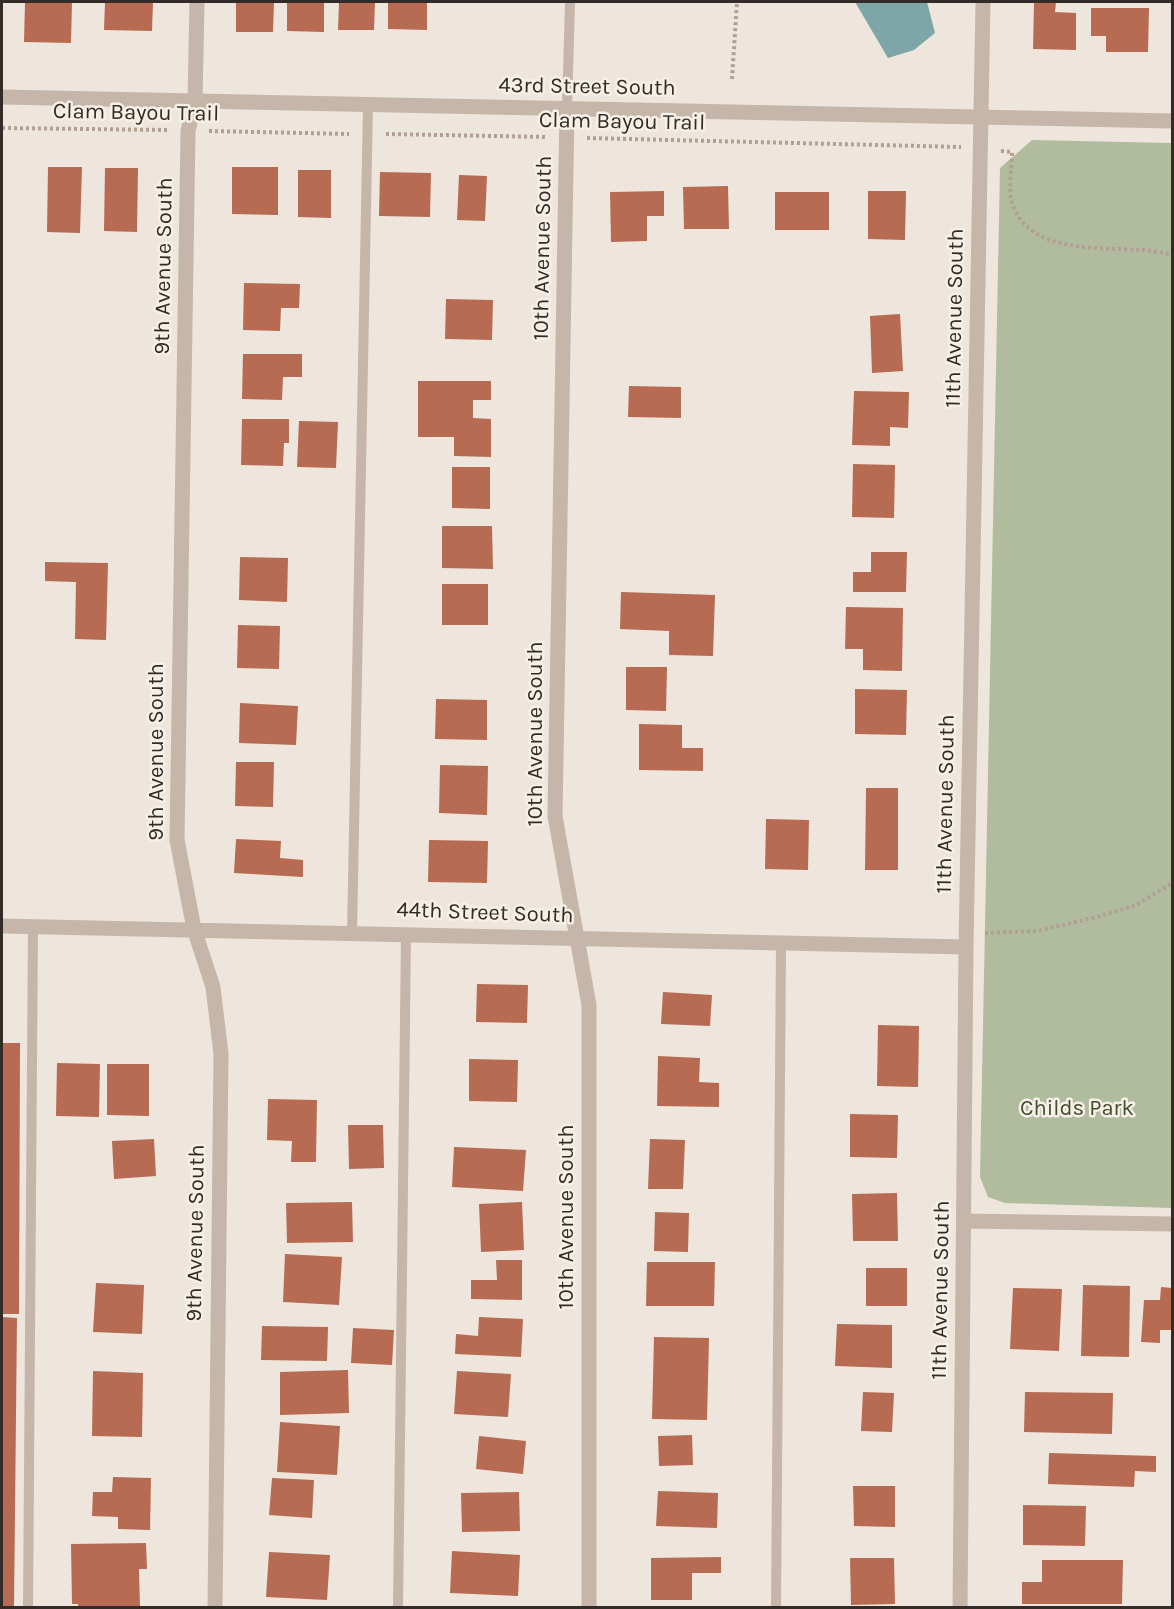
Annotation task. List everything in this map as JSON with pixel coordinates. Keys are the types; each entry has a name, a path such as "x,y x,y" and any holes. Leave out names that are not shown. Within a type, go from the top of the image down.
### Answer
{"street":[{"name":"9th Avenue South","path":"197,2 195,101 188,131 177,840 194,929 213,987 221,1054 215,1608"},
{"name":"11th Avenue South","path":"960,1608 967,940 983,2"},
{"name":"43rd Street South","path":"2,98 1173,121"},
{"name":"10th Avenue South","path":"567,109 555,816 590,1005 589,1608"},
{"name":"44th Street South","path":"2,926 781,943 967,940"},
{"path":"964,1221 1173,1224"}],"lane":[{"name":"10th Avenue South","path":"567,109 570,2"},
{"path":"352,932 368,105"},
{"path":"28,1608 33,926"},
{"path":"398,1608 406,934"},
{"path":"776,1608 781,943"}],"path":[{"path":"732,79 737,2"},
{"name":"Clam Bayou Trail","path":"2,128 980,147 1012,152 1011,201 1020,219 1041,237 1069,246 1144,250 1173,255"},
{"path":"967,940 1037,931 1097,917 1136,905 1173,883"}],"green space":[{"name":"Childs Park","path":"1032,140 1172,143 1172,1208 1005,1203 988,1197 980,1177 1000,168"}],"water":[{"path":"855,2 927,2 935,33 914,50 888,58"}],"building":[{"path":"25,2 72,2 71,43 24,42"},
{"path":"105,2 153,2 152,31 104,30"},
{"path":"236,2 274,2 273,32 236,32"},
{"path":"287,2 324,2 324,32 287,31"},
{"path":"339,2 375,2 374,30 338,30"},
{"path":"388,2 427,2 427,30 388,29"},
{"path":"1034,2 1056,2 1055,12 1076,13 1076,50 1033,49"},
{"path":"1091,8 1149,8 1148,52 1106,52 1106,36 1091,36"},
{"path":"48,167 82,167 80,233 47,232"},
{"path":"232,167 278,167 278,215 232,214"},
{"path":"105,168 138,168 137,232 104,231"},
{"path":"298,170 331,170 331,218 298,217"},
{"path":"380,172 431,173 430,217 379,216"},
{"path":"459,175 487,176 485,221 457,220"},
{"path":"728,186 729,229 684,229 683,187"},
{"path":"664,191 664,216 647,216 647,241 611,242 610,192"},
{"path":"868,191 906,191 905,240 868,239"},
{"path":"775,192 829,192 829,230 775,230"},
{"path":"244,283 300,284 299,308 281,308 280,331 243,330"},
{"path":"446,299 493,300 492,340 445,339"},
{"path":"900,314 903,371 872,373 870,316"},
{"path":"243,354 302,354 302,377 283,377 282,400 242,399"},
{"path":"418,381 491,381 491,400 473,400 473,418 491,419 491,457 454,456 454,437 418,437"},
{"path":"629,386 681,387 681,418 628,417"},
{"path":"854,391 909,392 908,428 890,427 890,446 852,445"},
{"path":"242,419 289,419 289,443 284,443 283,466 241,465"},
{"path":"299,421 338,422 336,468 297,467"},
{"path":"853,464 895,465 894,518 852,517"},
{"path":"452,467 490,467 490,509 452,508"},
{"path":"442,526 492,526 493,569 442,568"},
{"path":"871,552 907,552 906,592 853,592 853,572 871,572"},
{"path":"240,557 288,558 287,602 239,600"},
{"path":"45,562 108,563 106,640 75,639 76,582 45,581"},
{"path":"442,584 488,584 488,625 442,625"},
{"path":"621,592 715,595 713,656 669,655 669,631 620,629"},
{"path":"846,607 903,608 902,671 863,670 863,649 845,649"},
{"path":"238,625 280,626 279,669 237,668"},
{"path":"626,667 667,667 666,711 626,710"},
{"path":"855,689 907,690 906,735 855,734"},
{"path":"436,699 487,700 487,740 435,739"},
{"path":"240,703 298,706 296,745 239,743"},
{"path":"639,724 682,725 682,748 703,748 703,771 639,770"},
{"path":"236,762 274,762 273,807 235,806"},
{"path":"440,765 488,766 487,815 439,813"},
{"path":"866,788 898,788 898,870 865,870"},
{"path":"766,819 809,820 808,870 765,869"},
{"path":"236,839 281,841 280,858 303,860 303,877 234,873"},
{"path":"429,840 488,841 487,883 428,882"},
{"path":"477,984 528,985 527,1023 476,1022"},
{"path":"663,992 712,995 710,1026 661,1024"},
{"path":"878,1025 919,1026 918,1087 877,1086"},
{"path":"2,1043 20,1043 19,1314 2,1314"},
{"path":"658,1056 700,1058 699,1082 719,1083 719,1107 657,1106"},
{"path":"469,1059 518,1060 517,1102 469,1101"},
{"path":"57,1063 100,1064 99,1117 56,1116"},
{"path":"107,1064 149,1064 149,1116 107,1115"},
{"path":"268,1099 317,1100 316,1162 291,1162 292,1141 267,1140"},
{"path":"850,1114 898,1115 897,1158 850,1157"},
{"path":"348,1125 383,1125 384,1168 349,1169"},
{"path":"154,1139 156,1176 114,1179 112,1141"},
{"path":"650,1139 685,1140 683,1189 648,1189"},
{"path":"454,1147 526,1150 523,1191 452,1187"},
{"path":"897,1193 898,1241 853,1241 852,1194"},
{"path":"352,1202 353,1242 287,1243 286,1203"},
{"path":"522,1202 524,1250 481,1252 479,1204"},
{"path":"655,1212 689,1213 688,1252 654,1251"},
{"path":"285,1254 342,1257 339,1305 283,1302"},
{"path":"496,1260 522,1260 522,1300 471,1299 471,1280 497,1280"},
{"path":"647,1262 715,1262 714,1306 646,1306"},
{"path":"866,1268 907,1268 907,1306 866,1306"},
{"path":"96,1283 144,1285 142,1334 93,1332"},
{"path":"1083,1285 1130,1286 1129,1357 1081,1356"},
{"path":"1161,1287 1172,1288 1172,1330 1160,1330 1160,1343 1141,1342 1144,1300 1160,1300"},
{"path":"1013,1288 1062,1289 1059,1351 1010,1349"},
{"path":"2,1317 17,1318 14,1608 2,1608"},
{"path":"479,1317 523,1319 521,1357 455,1354 456,1334 478,1336"},
{"path":"837,1324 892,1325 892,1368 835,1366"},
{"path":"262,1326 328,1327 327,1361 261,1360"},
{"path":"353,1328 394,1330 392,1365 351,1363"},
{"path":"654,1337 709,1338 707,1420 652,1419"},
{"path":"348,1370 349,1413 280,1415 280,1372"},
{"path":"93,1371 143,1373 142,1437 92,1436"},
{"path":"457,1371 511,1374 508,1417 454,1414"},
{"path":"863,1392 894,1393 892,1432 861,1431"},
{"path":"1025,1392 1113,1393 1112,1434 1024,1432"},
{"path":"280,1422 340,1426 337,1475 277,1472"},
{"path":"692,1435 693,1465 659,1466 658,1436"},
{"path":"479,1436 526,1441 523,1474 476,1469"},
{"path":"1049,1453 1156,1456 1156,1472 1135,1471 1134,1487 1048,1484"},
{"path":"113,1477 151,1478 150,1530 118,1529 118,1517 92,1516 93,1492 112,1492"},
{"path":"272,1478 314,1480 312,1518 269,1515"},
{"path":"853,1486 895,1486 895,1527 854,1526"},
{"path":"658,1491 718,1493 717,1528 656,1526"},
{"path":"519,1492 520,1531 462,1532 461,1493"},
{"path":"1023,1505 1086,1506 1085,1546 1023,1545"},
{"path":"146,1543 147,1569 139,1569 140,1608 78,1608 78,1604 72,1604 71,1544"},
{"path":"452,1551 520,1555 518,1596 450,1593"},
{"path":"269,1552 330,1555 327,1600 266,1597"},
{"path":"721,1557 721,1573 692,1573 692,1600 651,1600 651,1558"},
{"path":"850,1558 894,1558 895,1604 851,1605"},
{"path":"1042,1560 1123,1560 1122,1604 1022,1604 1022,1582 1042,1582"}]}
